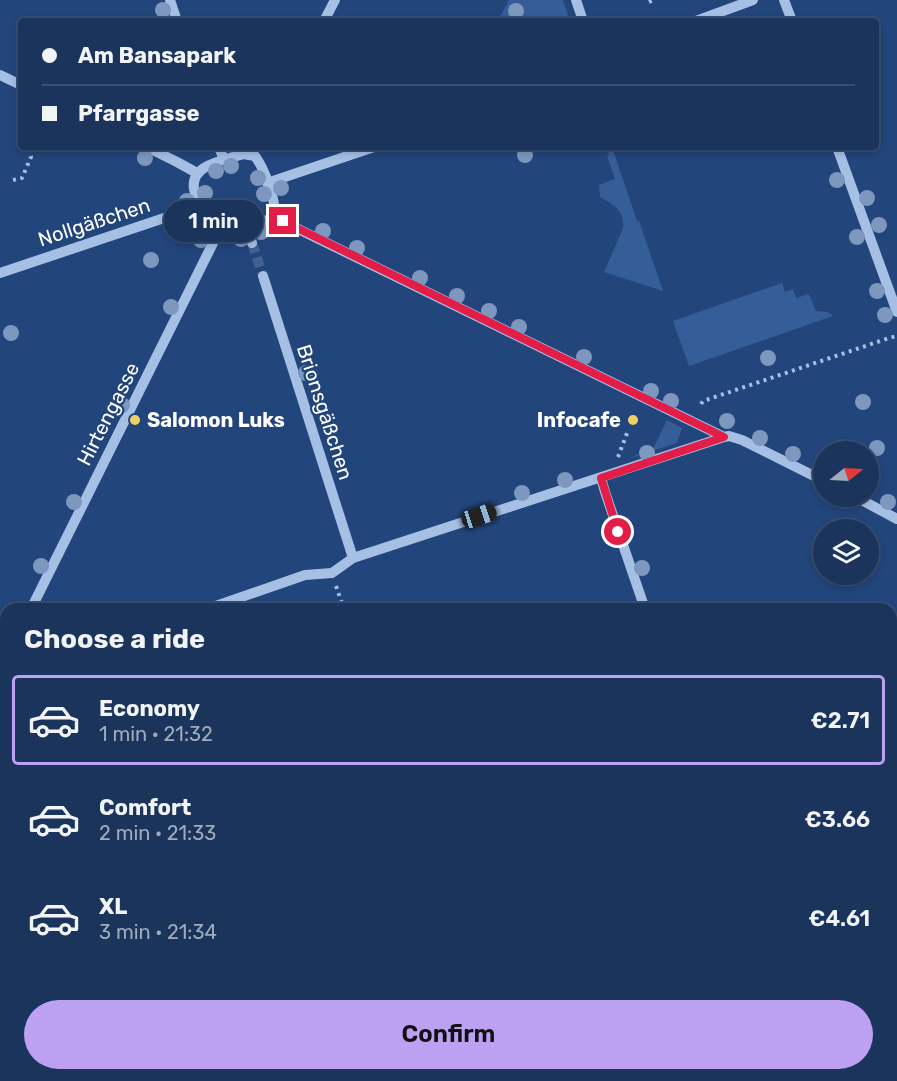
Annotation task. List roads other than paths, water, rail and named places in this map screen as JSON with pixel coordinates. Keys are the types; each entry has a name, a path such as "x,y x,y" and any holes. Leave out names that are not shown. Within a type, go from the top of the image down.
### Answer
{"street":[{"path":"170,0 176,18"},
{"path":"326,18 335,0"},
{"path":"576,0 582,18"},
{"path":"704,18 753,0"},
{"path":"784,0 791,18"},
{"path":"0,75 18,84"},
{"path":"153,150 197,173"},
{"path":"220,150 224,160"},
{"path":"267,183 365,150"},
{"path":"838,150 897,312"},
{"path":"258,152 275,206 274,215 268,221 225,235 217,235 208,228 194,188 197,173 203,167 243,154 258,152"},
{"name":"Nollgäßchen","path":"0,273 202,211"},
{"path":"274,215 290,225 724,437"},
{"path":"247,228 252,243"},
{"name":"Hirtengasse","path":"34,603 217,235"},
{"name":"Brionsgäßchen","path":"263,276 353,558"},
{"path":"224,603 304,575 332,573 353,558 724,437 735,437 742,440 813,476"},
{"path":"601,478 643,603"},
{"path":"875,507 897,519"}],"tunnel":[{"path":"252,243 263,276"}],"place":[{"name":"Salomon Luks","path":"135,420"},
{"name":"Infocafe","path":"633,420"}]}
